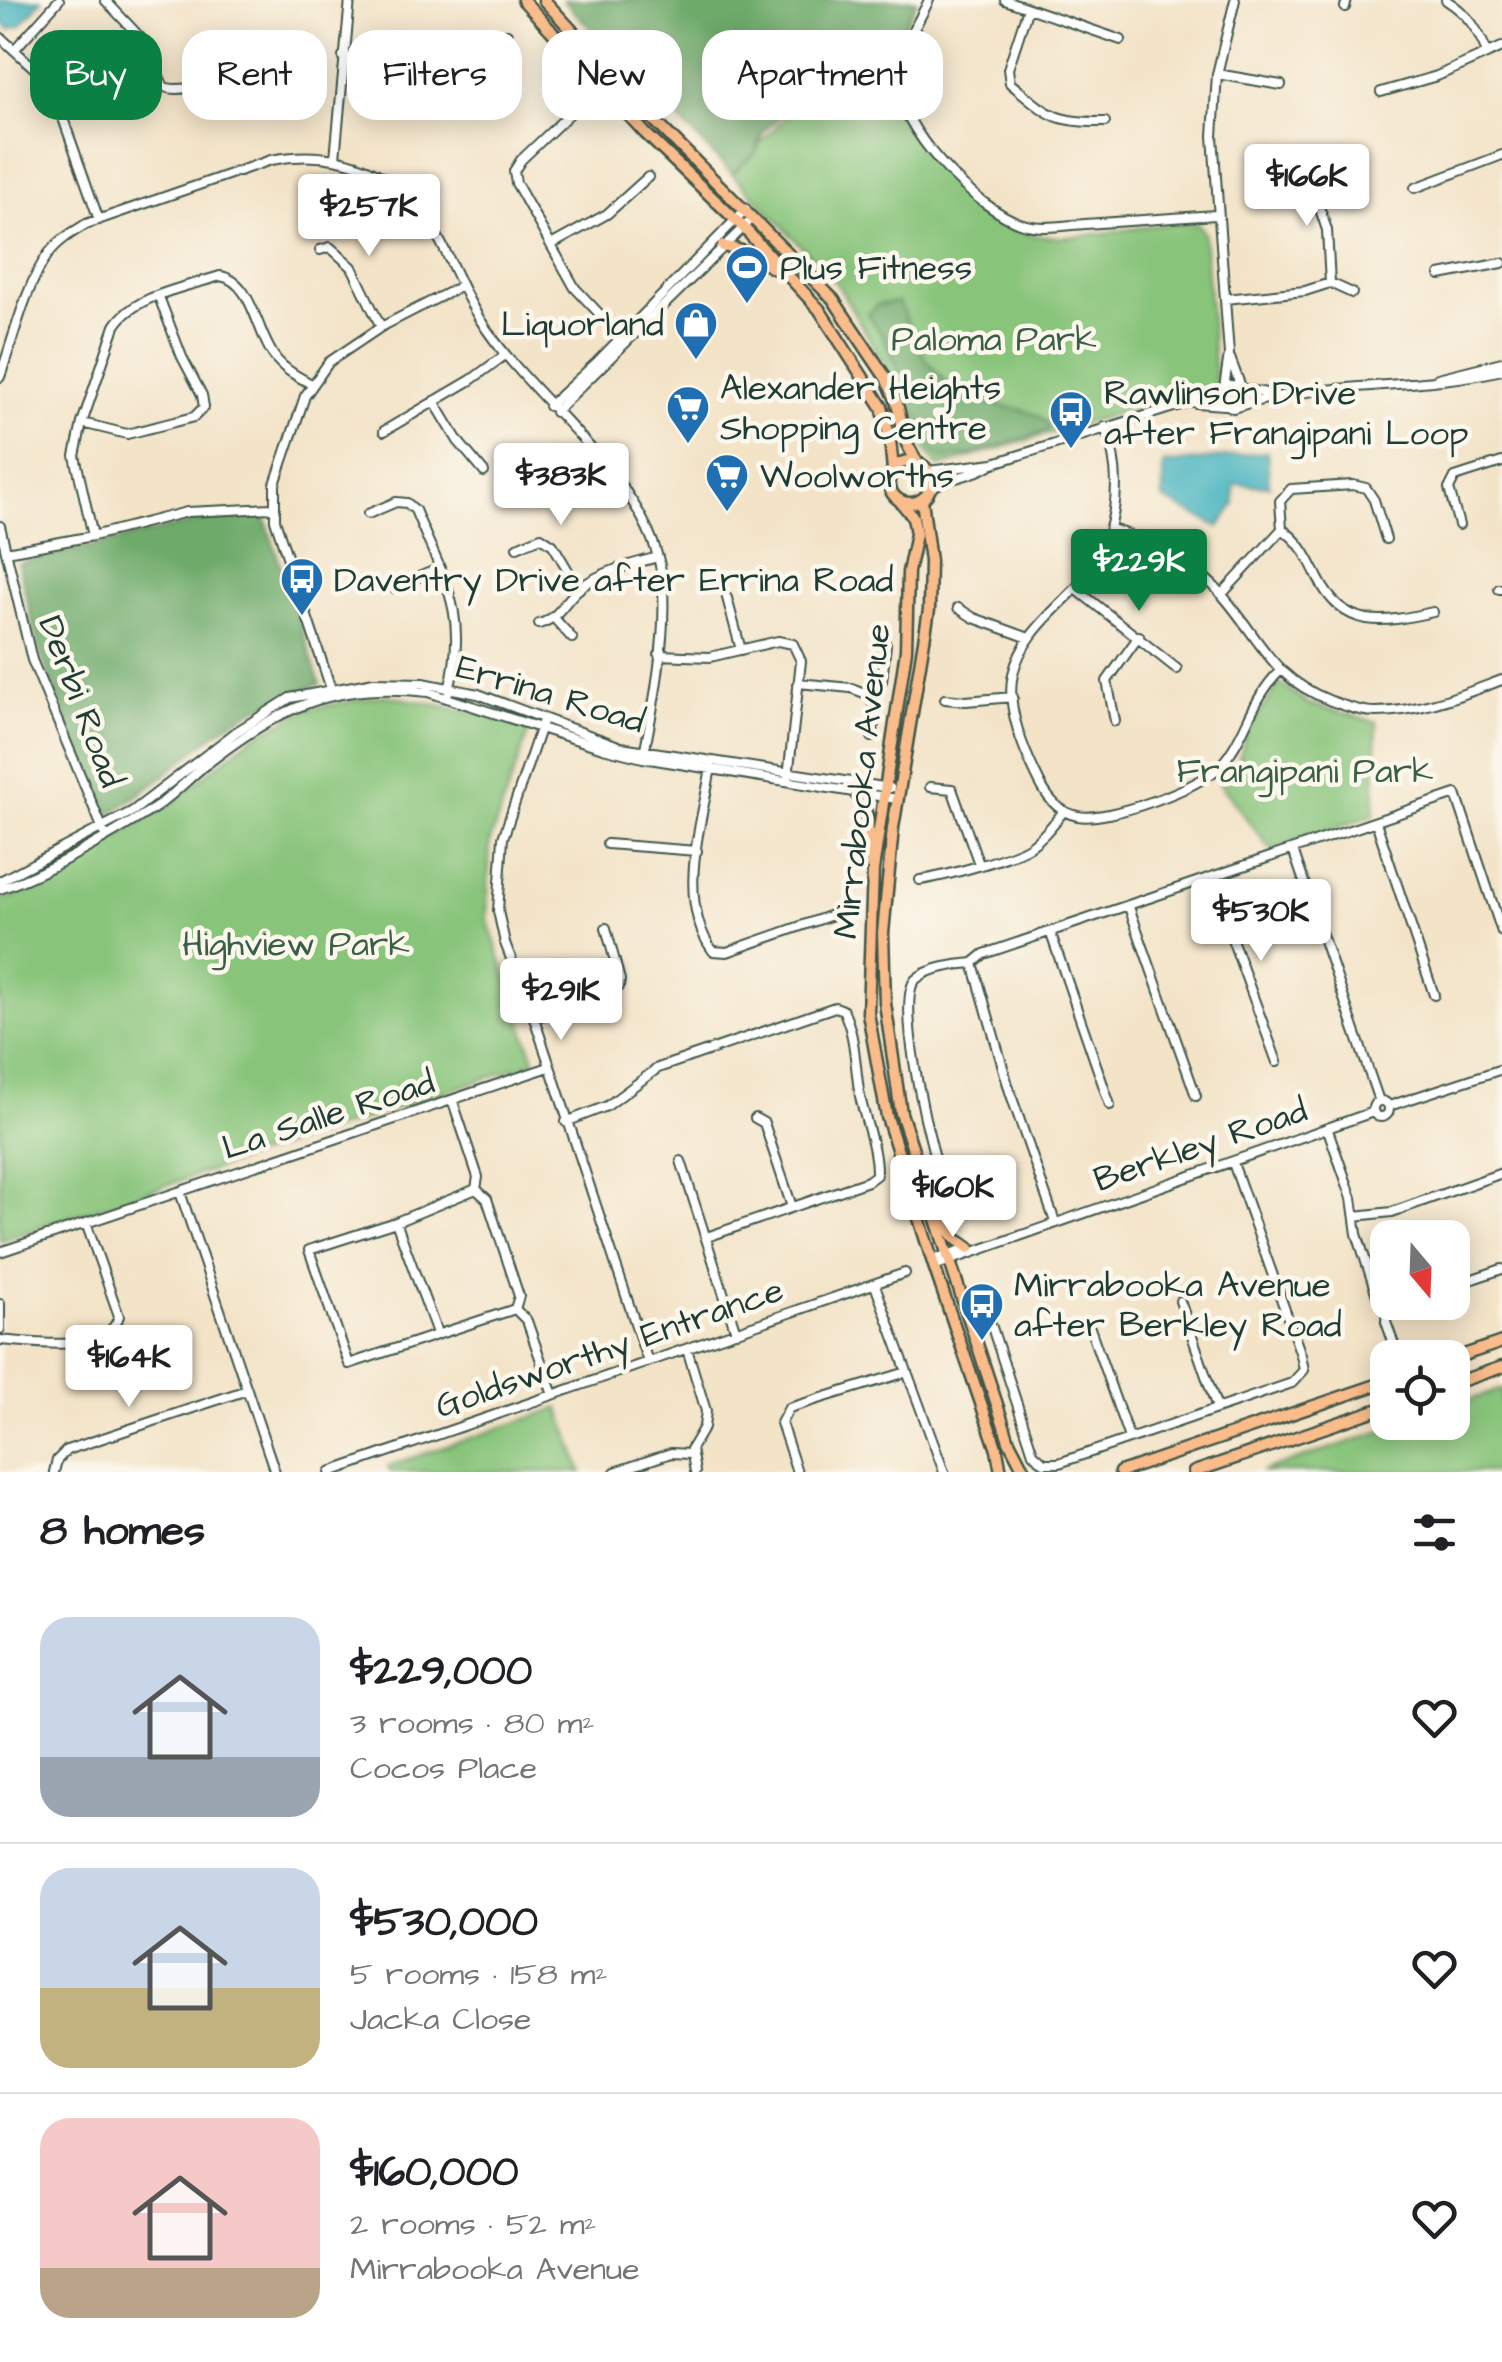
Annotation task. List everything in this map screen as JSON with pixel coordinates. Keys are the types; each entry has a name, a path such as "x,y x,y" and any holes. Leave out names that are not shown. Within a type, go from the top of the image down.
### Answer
{"main road":[{"name":"Mirrabooka Avenue","path":"526,1 645,133 739,224 819,310 882,408 893,470 889,486 913,517 916,534 908,572 906,650 873,870 868,1013 887,1117 1001,1472"},
{"path":"549,2 656,122 834,299 851,322 886,378 907,444 917,462 928,471 930,489 922,500 911,504 900,501"},
{"path":"724,246 762,260 792,280"},
{"path":"893,470 904,462 917,462"},
{"name":"Mirrabooka Avenue","path":"922,500 930,560 929,610 898,794 882,933 885,1003 900,1113 1009,1441 1025,1472"},
{"path":"856,794 868,818 867,850 873,870"},
{"path":"926,1195 945,1226 969,1248"},
{"path":"1470,1353 1502,1342"},
{"path":"1470,1378 1502,1367"},
{"path":"1120,1472 1370,1387"},
{"path":"1194,1472 1370,1412"}],"street":[{"path":"14,50 59,0"},
{"path":"106,0 140,37 164,86 182,90"},
{"path":"335,158 350,0"},
{"path":"929,0 904,46 897,82 911,126 962,184 1000,214 1024,225 1056,226 1216,215"},
{"path":"1005,0 1121,40"},
{"path":"1224,404 1229,354 1213,136 1217,74 1235,0"},
{"path":"1446,0 1464,11 1488,52"},
{"path":"1028,8 1008,69 1010,83 1046,114 1066,123 1104,122"},
{"path":"0,37 54,93 99,220"},
{"path":"1381,92 1437,76 1502,47"},
{"path":"343,56 347,57"},
{"path":"1217,74 1281,85"},
{"path":"563,120 521,160 514,172 516,183 576,288 624,339"},
{"path":"0,378 36,277 49,252 67,236 99,220 271,160 298,155 335,158 370,169 402,190 427,218 461,286 505,355 617,480 642,517 658,556 664,612 644,754"},
{"path":"1416,188 1502,156"},
{"path":"503,168 514,172"},
{"path":"551,244 606,214 648,177"},
{"path":"1309,177 1327,230 1330,283"},
{"path":"552,409 749,213"},
{"path":"624,339 724,246 739,224"},
{"path":"320,250 330,248 352,267 382,327"},
{"path":"1440,275 1502,263"},
{"path":"93,536 75,456 82,423 121,316 136,305 220,276 232,278 242,286 260,332 276,359 289,372 311,384"},
{"path":"1226,299 1305,291 1330,283 1352,293"},
{"path":"332,692 272,508 275,484 311,384 328,362 382,327 461,286"},
{"path":"82,423 128,434 194,417 204,407 159,297"},
{"path":"0,346 10,350"},
{"path":"1229,354 1242,389 1242,403"},
{"path":"384,430 505,355"},
{"path":"1430,382 1502,362"},
{"path":"1192,402 1232,408 1282,395 1451,381 1502,370"},
{"path":"930,489 946,479 970,476 994,463 1162,408 1192,402 1233,384 1282,395"},
{"path":"434,401 458,441 484,472"},
{"path":"1105,427 1117,474 1112,529 1076,588 1029,638 1013,674 1014,713 1049,799 1080,817 1102,816 1192,786 1230,754 1258,695 1280,672"},
{"path":"1459,525 1449,490 1454,477 1502,462"},
{"path":"928,471 994,463"},
{"path":"1222,594 1282,529 1280,502 1291,489 1361,486 1370,492 1386,539"},
{"path":"368,514 396,502 408,503 415,510 457,616 457,650 448,692"},
{"path":"6,552 93,536 187,512 272,508"},
{"name":"Derbi Road","path":"0,526 32,660 104,832"},
{"path":"1112,529 1152,544 1192,569 1222,594 1280,672 1314,694 1374,712 1433,705 1502,680"},
{"path":"1282,529 1300,543 1330,597 1351,614 1369,620 1389,620 1433,612"},
{"path":"518,546 541,536 553,546 579,589"},
{"path":"539,624 554,618 579,589 614,570 658,556"},
{"path":"394,588 440,568"},
{"path":"1076,588 1177,669"},
{"path":"727,598 741,650"},
{"path":"958,608 1029,638"},
{"path":"554,618 572,638"},
{"path":"793,644 798,634"},
{"path":"1115,720 1108,680 1139,636"},
{"path":"659,655 694,658 778,641 793,644"},
{"path":"788,778 801,660 793,644"},
{"path":"870,695 882,680 886,644"},
{"name":"Errina Road","path":"0,885 104,832 250,722 290,698 390,682 448,692 603,748 898,794"},
{"path":"798,683 851,688 870,695"},
{"path":"870,695 876,713 872,738"},
{"path":"944,699 1013,698"},
{"path":"542,723 502,838 497,889 505,943 534,1018 648,1362"},
{"path":"711,766 697,851 695,905 704,940 713,952 727,952 835,914"},
{"name":"Errina Road","path":"788,778 856,794 884,793"},
{"path":"930,786 952,789 979,864"},
{"path":"962,1210 948,1193 925,1124 916,1078 910,990 917,978 955,964 974,963 984,954 1456,794 1502,932"},
{"path":"920,880 941,878 1025,850 1064,811"},
{"path":"1376,822 1434,995"},
{"path":"607,844 697,851"},
{"path":"1293,850 1378,1101 1388,1106 1502,1069"},
{"path":"1210,879 1277,1062"},
{"path":"1130,907 1196,1096"},
{"path":"534,1018 619,988 606,928"},
{"path":"1051,934 1110,1105"},
{"path":"974,963 1010,1092 1054,1222"},
{"path":"566,1122 607,1106 658,1068 835,1007 845,1013 877,1162 876,1175 707,1237"},
{"name":"La Salle Road","path":"0,1252 549,1067"},
{"path":"1373,1112 1378,1101"},
{"path":"453,1102 478,1177 476,1190"},
{"name":"Berkley Road","path":"932,1263 1373,1112 1384,1116 1388,1106"},
{"path":"755,1118 764,1123 792,1207"},
{"path":"1328,1130 1370,1275"},
{"path":"681,1162 736,1332"},
{"path":"990,1296 989,1318 1034,1453 1044,1464 1059,1463 1292,1383 1304,1370 1232,1162"},
{"path":"1355,1216 1392,1212 1502,1173"},
{"path":"476,1190 396,1222 309,1250 349,1364 515,1310"},
{"path":"476,1190 487,1200 520,1296 515,1310"},
{"path":"180,1192 275,1472"},
{"path":"396,1222 437,1333"},
{"path":"0,1340 76,1344 107,1334 116,1326 119,1316 86,1224"},
{"name":"Berkley Road","path":"947,1259 969,1248 987,1246"},
{"path":"1470,1280 1502,1269"},
{"name":"Goldsworthy Entrance","path":"330,1472 904,1274"},
{"path":"875,1285 944,1472"},
{"path":"1180,1301 1217,1408"},
{"path":"0,1304 0,1329"},
{"path":"515,1310 526,1321 552,1395"},
{"path":"1090,1328 1129,1438"},
{"path":"686,1349 706,1411 705,1424 690,1454 694,1472"},
{"path":"797,1472 781,1424 789,1408 908,1372"},
{"path":"54,1472 57,1460 68,1450 247,1390"},
{"path":"615,1472 671,1454 690,1454"}],"green space":[{"path":"563,0 917,0 903,30 702,30 702,120 776,120 763,131 756,153 732,174 680,120 682,30 592,30"},
{"name":"Paloma Park","path":"783,120 908,120 959,192 1005,226 1034,235 1066,237 1165,224 1198,224 1204,233 1216,391 1157,401 939,467 926,451 902,394 837,284 731,172"},
{"path":"898,302 921,350 949,385 977,401 1032,413 1049,426 1047,431 970,455 941,458 934,453 884,338 868,314 877,305"},
{"path":"264,515 320,684 268,703 231,723 105,817 39,650 18,563 207,519"},
{"name":"Frangipani Park","path":"1280,683 1309,704 1377,722 1374,815 1271,850 1220,784 1239,759 1247,730"},
{"name":"Highview Park","path":"385,695 479,713 529,730 490,841 487,919 535,1062 0,1241 0,899 13,897 168,806 250,738 307,709"},
{"path":"1502,1389 1502,1472 1261,1472 1370,1435 1370,1440 1470,1440 1470,1400"},
{"path":"559,1408 582,1472 390,1472 388,1466"}],"water":[{"path":"0,0 42,0 20,26 9,29 0,21"},
{"path":"1267,452 1269,486 1234,484 1235,504 1219,527 1163,499 1163,464"}],"place":[{"name":"Plus Fitness","path":"747,305"},
{"name":"Liquorland","path":"696,361"},
{"name":"Alexander Heights Shopping Centre","path":"688,445"},
{"name":"Rawlinson Drive after Frangipani Loop","path":"1071,450"},
{"name":"Woolworths","path":"727,513"},
{"name":"Daventry Drive after Errina Road","path":"302,617"},
{"name":"Mirrabooka Avenue after Berkley Road","path":"982,1342"}]}
